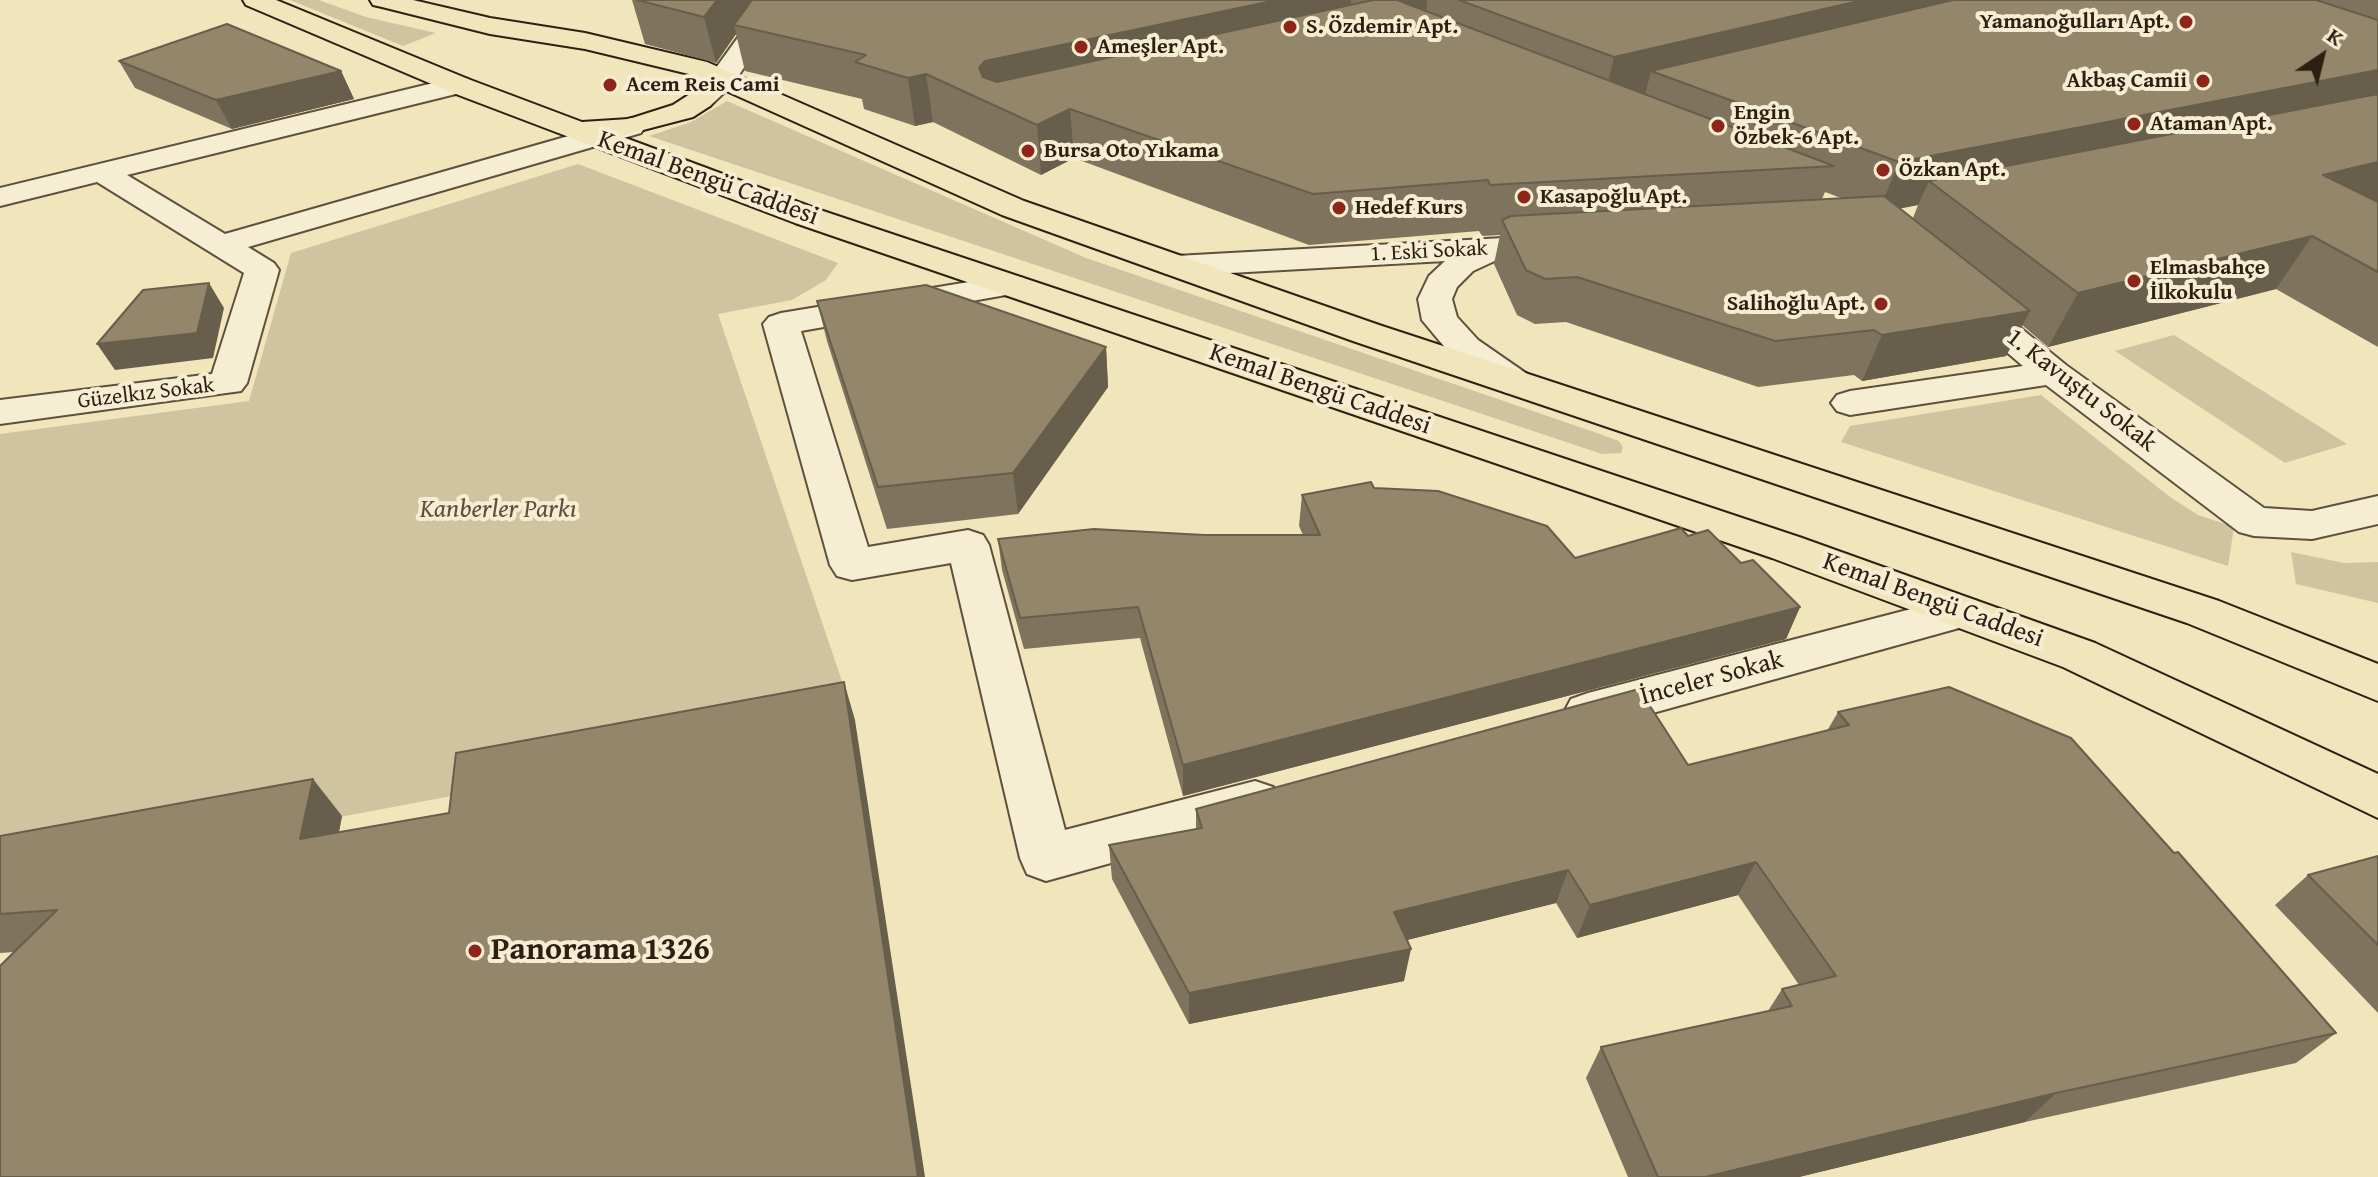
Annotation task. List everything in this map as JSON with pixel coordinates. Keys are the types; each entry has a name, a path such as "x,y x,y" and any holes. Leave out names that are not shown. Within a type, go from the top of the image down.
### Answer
{"main road":[{"name":"Kemal Bengü Caddesi","path":"255,0 424,49 458,85 806,216 1787,548 2079,655 2378,797"},
{"path":"382,0 490,26 533,32"},
{"path":"445,0 533,32 707,82 1013,208 1517,384 2203,612 2378,683"},
{"path":"424,49 490,26"},
{"path":"554,122 589,129 631,127 660,121 707,82"},
{"path":"2203,612 2265,622 2378,650"}],"street":[{"path":"707,82 777,0"},
{"path":"0,197 458,85"},
{"path":"221,245 631,127"},
{"name":"Güzelkız Sokak","path":"0,412 228,383 262,270 103,173"},
{"name":"1. Eski Sokak","path":"1176,266 1592,243"},
{"path":"1498,248 1461,264 1441,283 1435,299 1440,320 1465,348 1517,384"},
{"name":"1. Kavuştu Sokak","path":"1946,284 2053,373 2254,522 2312,525 2378,510"},
{"path":"1011,285 781,324 852,565 968,545 1046,858 1290,792"},
{"path":"1850,403 2053,373"},
{"name":"İnceler Sokak","path":"1549,723 1961,612"}],"green space":[{"path":"290,0 319,0 366,17 436,33 403,46"},
{"path":"727,101 1086,258 1619,441 1623,447 1621,453 1602,454 649,136 691,122"},
{"name":"Kanberler Parkı","path":"578,164 838,263 826,280 792,300 718,314 855,720 0,881 0,434 249,401 291,253"},
{"path":"2174,335 2347,444 2285,463 2115,351"},
{"path":"2041,395 2170,497 2198,515 2234,527 2228,566 1841,442 1850,426"},
{"path":"2291,552 2344,563 2378,562 2378,603 2296,584"}],"building":[{"path":"637,0 717,0 704,17"},
{"path":"752,0 1277,0 985,61 979,68 983,77 997,82 1373,0 1397,0 1834,166 1490,185 1488,180 1313,194 1070,109 1037,125 926,74 908,78 855,62 866,55 734,25"},
{"path":"1459,0 1863,0 1614,57"},
{"path":"1953,0 2316,0 2378,20 2378,70 1899,162 1651,71"},
{"path":"227,24 341,71 216,100 119,61"},
{"path":"2378,94 2378,162 2323,175 2378,202 2378,272 2312,236 2078,293 1929,181"},
{"path":"1884,196 2030,311 1882,335 1874,330 1775,341 1577,277 1545,279 1526,270 1502,220 1511,216"},
{"path":"209,283 197,333 97,344 143,290"},
{"path":"926,285 1106,347 1013,473 878,487 817,301"},
{"path":"1371,482 1374,488 1438,491 1547,526 1575,558 1681,528 1688,536 1708,530 1741,563 1753,560 1800,607 1183,765 1138,607 1020,618 998,539 1094,529 1204,535 1320,535 1302,495"},
{"name":"Panorama 1326","path":"844,682 918,1177 0,1177 0,966 57,910 0,914 0,836 313,779 300,839 449,813 456,753"},
{"path":"1949,687 2071,738 2174,853 2178,852 2336,1033 2056,1093 1705,1177 1658,1177 1601,1047 1792,1006 1782,989 1836,976 1756,862 1590,905 1568,870 1394,912 1411,949 1189,993 1109,845 1202,828 1196,809 1639,689 1688,765 1849,725 1838,712"},
{"path":"2378,856 2378,945 2308,875"}],"place":[{"name":"Yamanoğulları Apt.","path":"2186,22"},
{"name":"S. Özdemir Apt.","path":"1290,27"},
{"name":"Ameşler Apt.","path":"1081,47"},
{"name":"Akbaş Camii","path":"2203,81"},
{"name":"Acem Reis Cami","path":"610,85"},
{"name":"Ataman Apt.","path":"2134,124"},
{"name":"Engin Özbek-6 Apt.","path":"1718,126"},
{"name":"Bursa Oto Yıkama","path":"1028,151"},
{"name":"Özkan Apt.","path":"1883,170"},
{"name":"Kasapoğlu Apt.","path":"1524,197"},
{"name":"Hedef Kurs","path":"1339,208"},
{"name":"Elmasbahçe İlkokulu","path":"2134,281"},
{"name":"Salihoğlu Apt.","path":"1881,304"},
{"name":"Panorama 1326","path":"475,951"}]}
